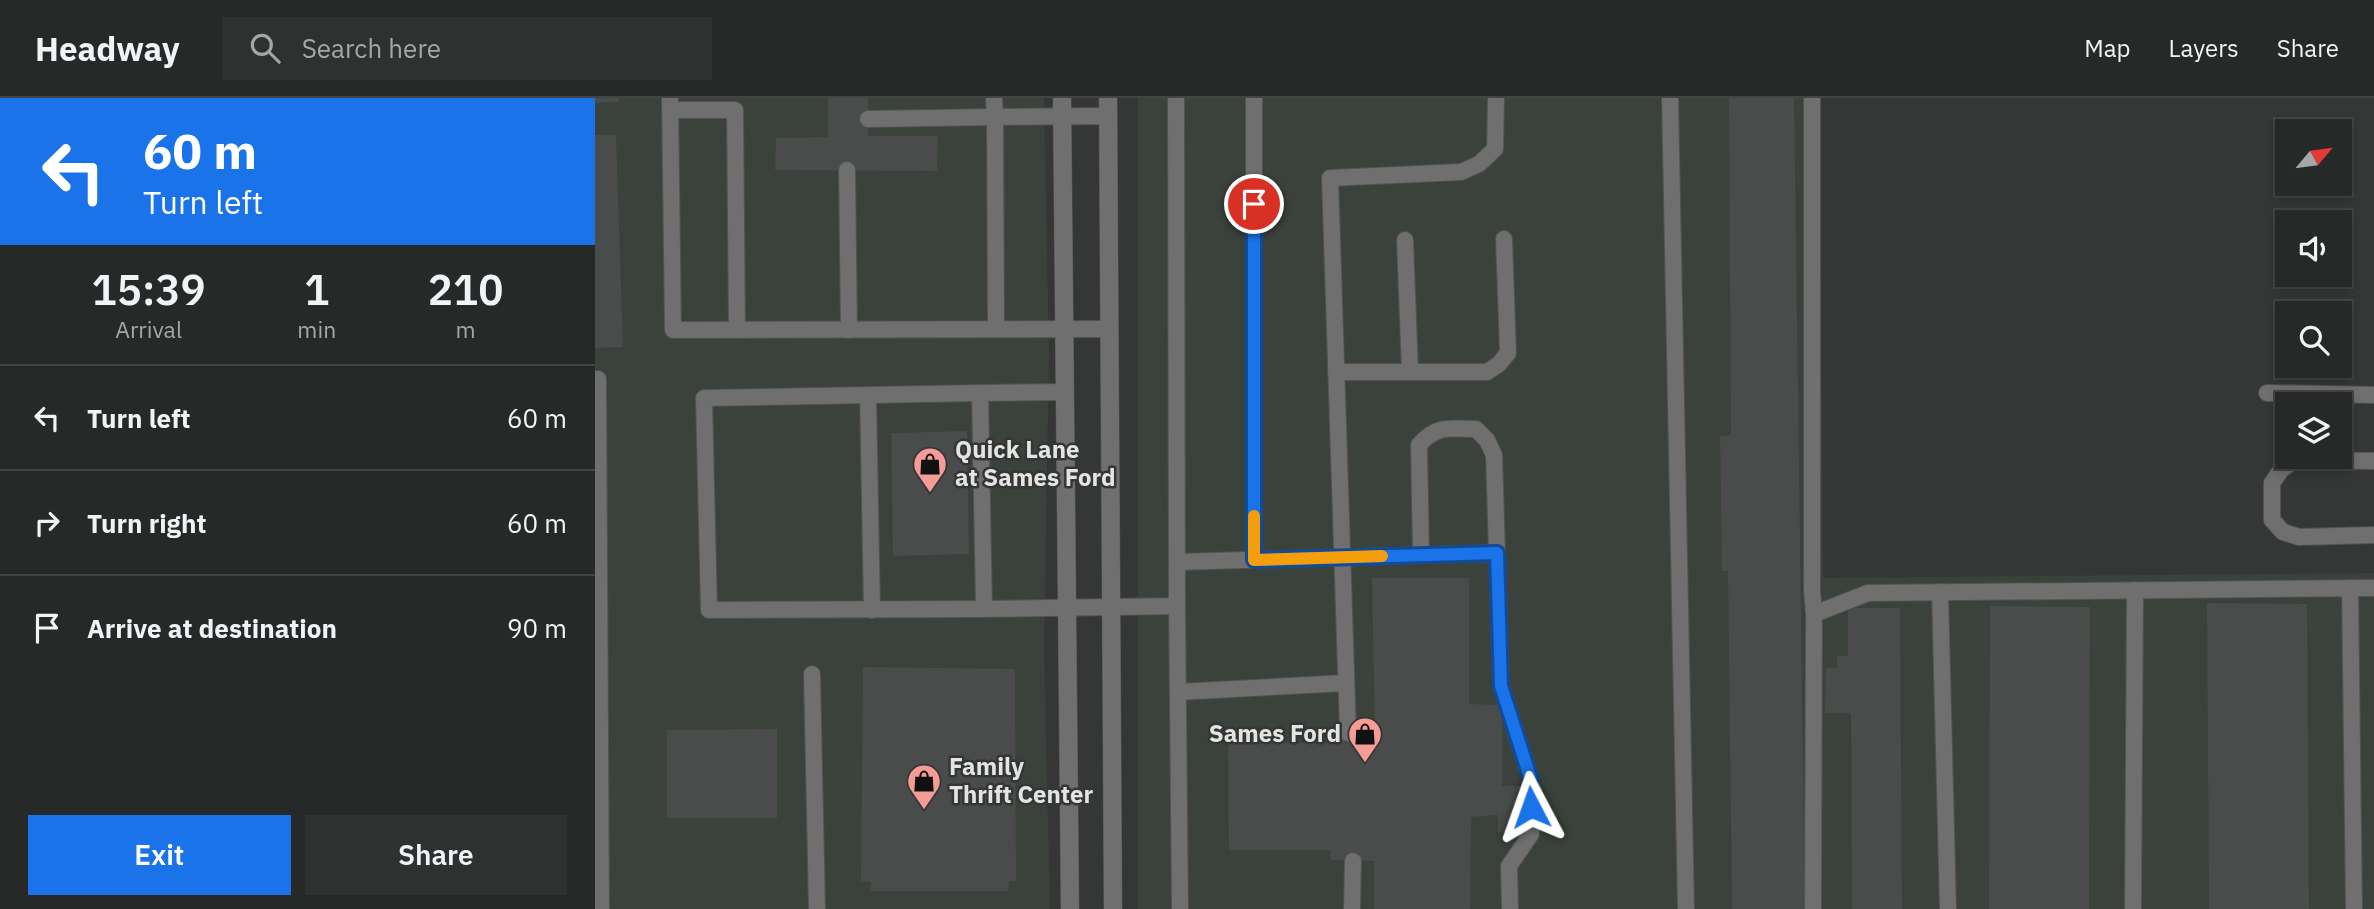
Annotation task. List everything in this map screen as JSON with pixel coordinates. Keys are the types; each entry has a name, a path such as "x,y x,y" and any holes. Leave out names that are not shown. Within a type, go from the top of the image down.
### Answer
{"street":[{"path":"1062,98 1070,909"},
{"path":"1108,98 1113,909"}],"lane":[{"path":"995,98 996,328"},
{"path":"1176,98 1180,909"},
{"path":"1254,98 1254,560"},
{"path":"1348,733 1330,177 1461,172 1479,164 1495,149 1496,98"},
{"path":"1670,98 1686,909"},
{"path":"1812,98 1813,909"},
{"path":"737,330 735,110 671,104 673,330 737,330 849,330 996,328 1109,329"},
{"path":"867,118 1108,116"},
{"path":"847,170 849,330"},
{"path":"1336,372 1487,372 1499,364 1508,353 1504,239"},
{"path":"1405,240 1410,372"},
{"path":"595,379 598,379 598,806 601,909"},
{"path":"1065,392 704,398 709,610 1177,606"},
{"path":"980,393 984,609"},
{"path":"2267,393 2374,395"},
{"path":"868,395 872,610"},
{"path":"1421,555 1419,445 1428,435 1439,429 1476,429 1487,440 1494,455 1501,686 1531,780 1531,834 1509,866 1510,909"},
{"path":"2374,461 2294,460 2281,470 2272,483 2272,520 2283,532 2299,537 2374,536"},
{"path":"1177,562 1497,553"},
{"path":"2350,588 2354,909"},
{"path":"1814,614 1868,593 2374,588"},
{"path":"2133,909 2135,590"},
{"path":"1940,592 1948,909"},
{"path":"812,674 817,909"},
{"path":"1178,692 1345,683"},
{"path":"1352,909 1353,861"}],"shaded area":[{"path":"595,98 1044,98 1049,350 1044,649 1050,909 595,909"},
{"path":"1138,98 1820,98 1823,578 2374,573 2374,909 1138,909"}],"building":[{"path":"595,98 619,98 619,102 595,103"},
{"path":"828,98 868,98 868,136 938,136 937,171 775,170 776,138 828,137"},
{"path":"1729,98 1794,98 1805,909 1732,909 1728,571 1722,571 1720,436 1731,435"},
{"path":"595,135 616,135 623,347 595,348"},
{"name":"Quick Lane at Sames Ford","path":"967,431 969,554 893,556 891,433"},
{"name":"Sames Ford","path":"1372,578 1469,578 1469,704 1502,705 1502,786 1526,786 1525,832 1498,832 1498,815 1471,817 1470,909 1374,909 1374,861 1331,860 1330,850 1229,850 1228,743 1330,743 1330,734 1375,733"},
{"path":"2207,603 2307,604 2309,909 2209,909"},
{"path":"1990,606 2090,607 2089,909 1989,909"},
{"path":"1848,608 1900,608 1902,909 1852,909 1851,713 1825,713 1826,668 1837,668 1837,656 1848,656"},
{"path":"863,667 1015,669 1016,881 1009,881 1008,891 871,891 871,882 861,881"},
{"path":"777,729 777,818 667,818 667,730"}],"slow traffic":[{"path":"1254,516 1254,560 1382,556"}],"place":[{"name":"Quick Lane at Sames Ford","path":"930,494"},
{"name":"Sames Ford","path":"1365,764"},
{"name":"Family Thrift Center","path":"924,811"}],"route":[{"path":"1254,204 1254,560 1497,553 1501,686 1531,780 1531,807"}]}
